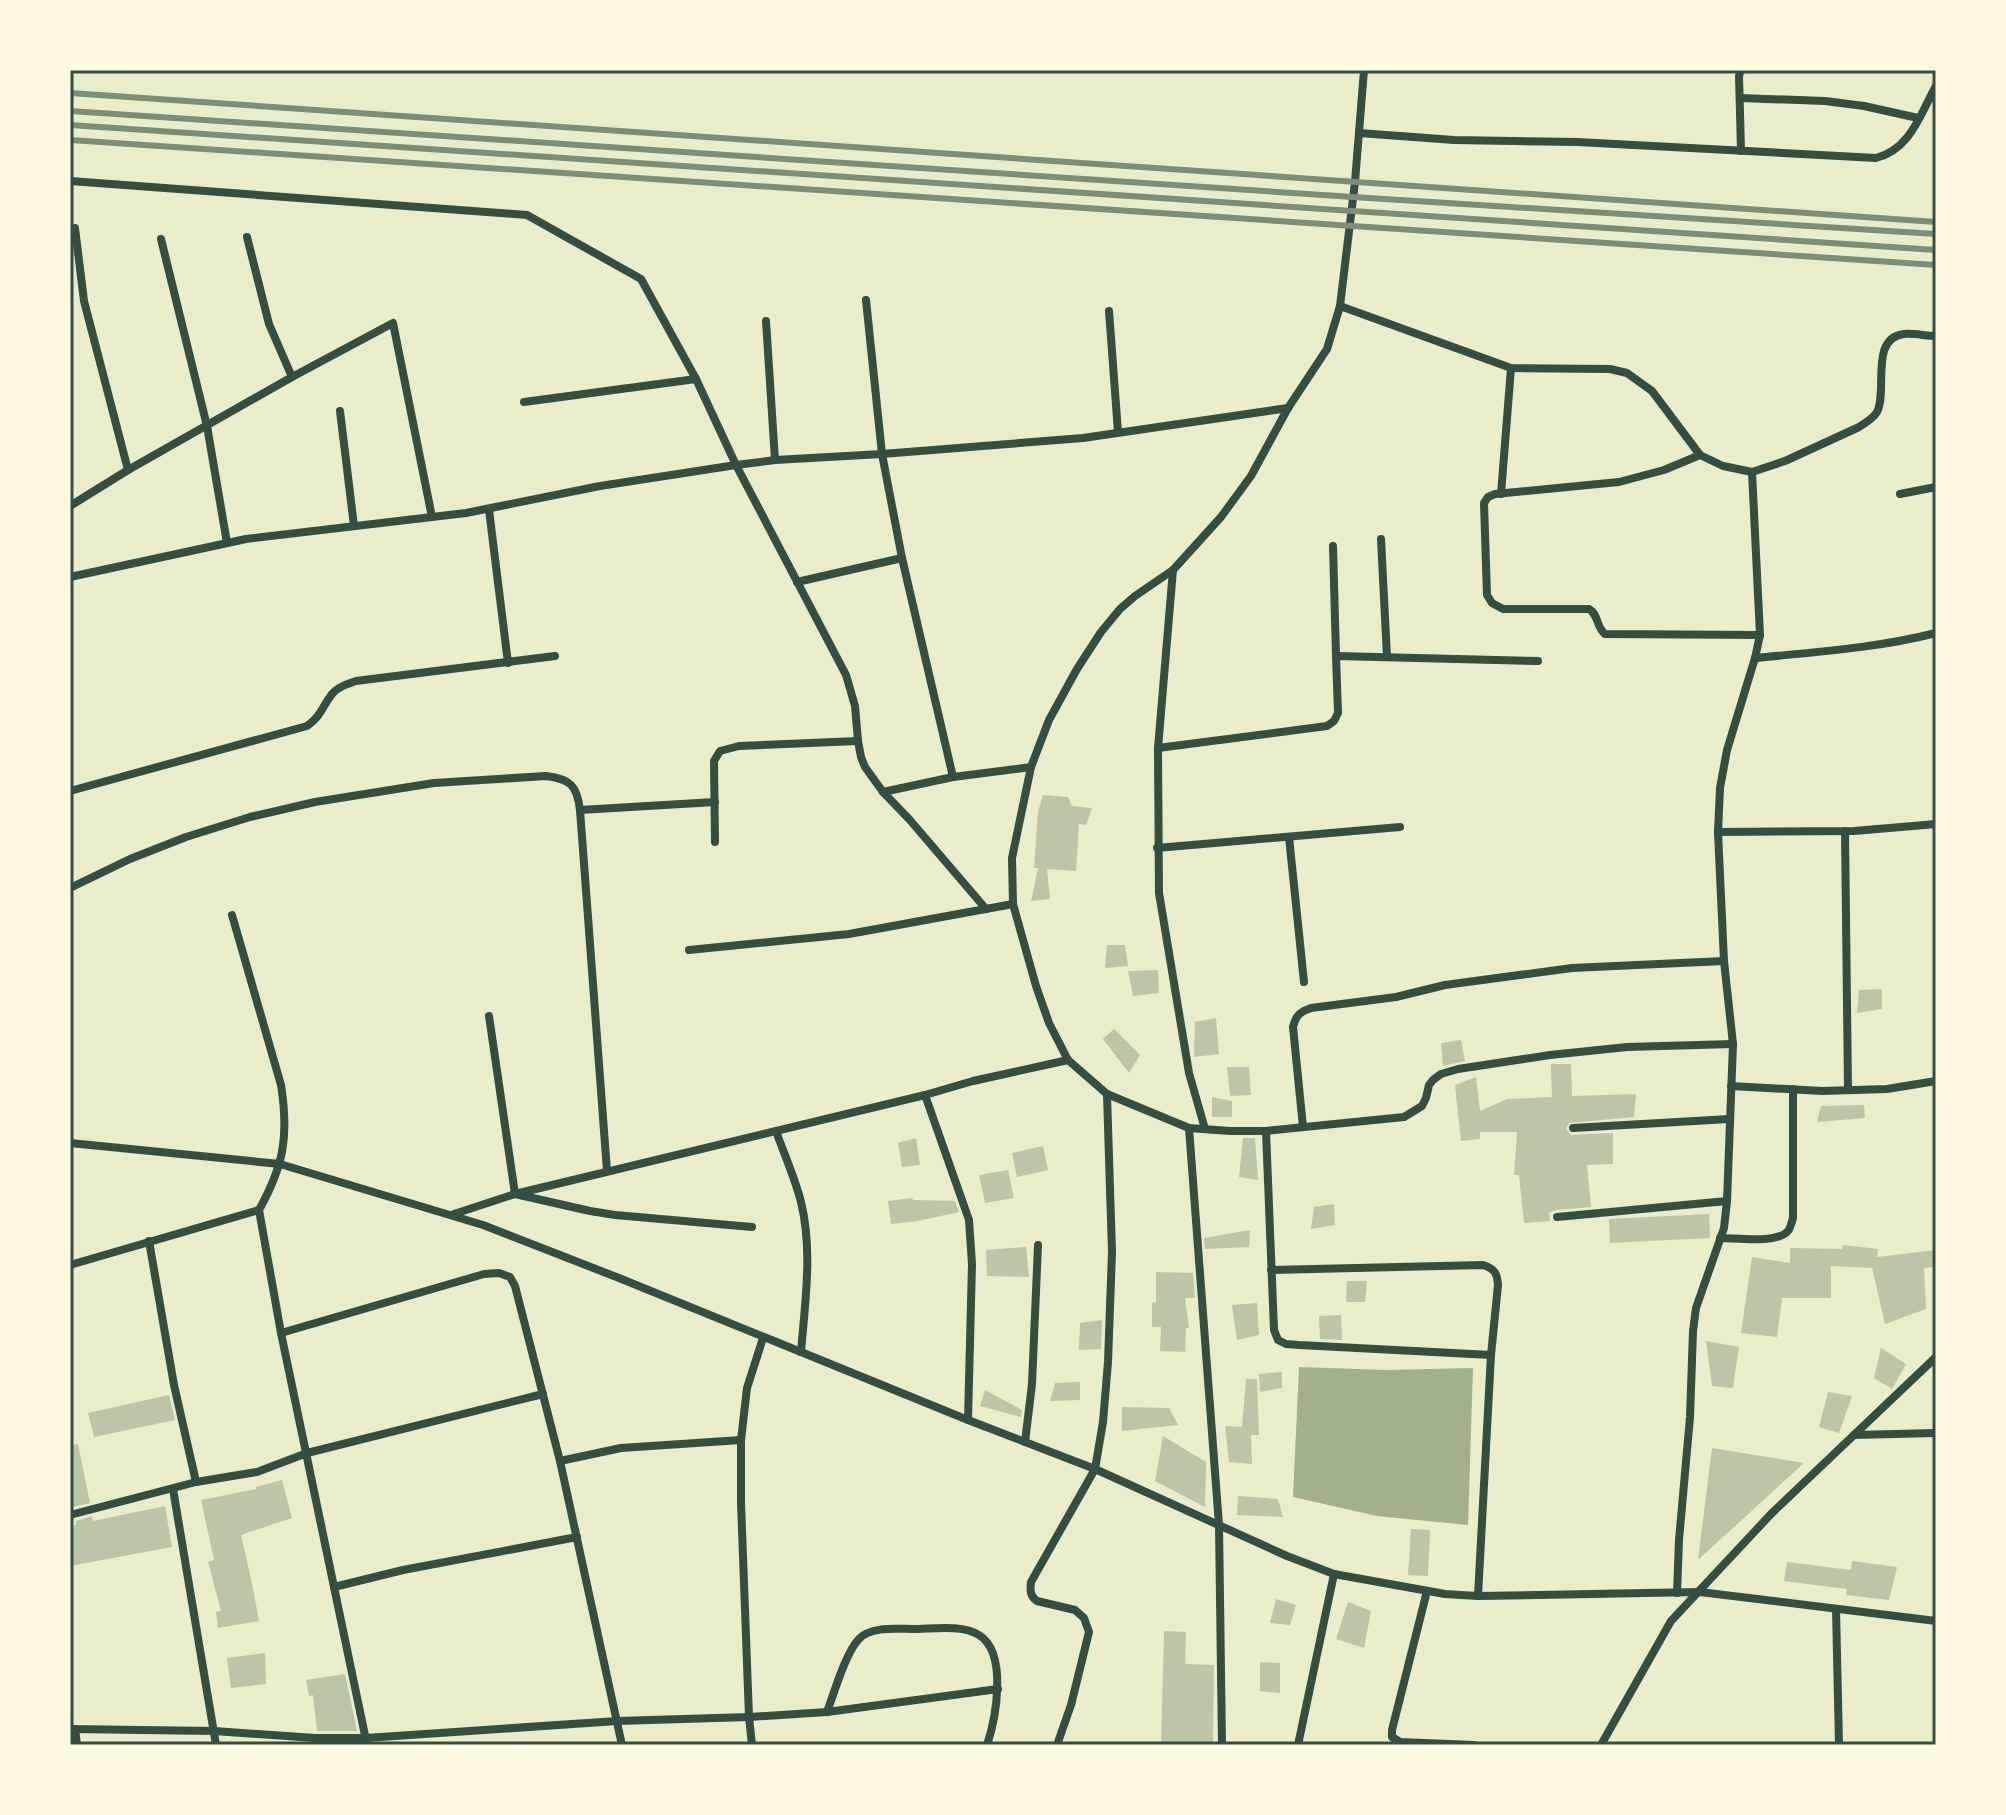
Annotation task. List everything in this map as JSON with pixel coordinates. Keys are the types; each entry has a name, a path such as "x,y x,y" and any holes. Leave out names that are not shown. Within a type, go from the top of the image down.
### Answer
{"street":[{"path":"1364,70 1340,306 1327,349 1288,408 1251,476 1221,517 1173,570 1135,596 1101,632 1049,720 1031,767 1012,858 1013,904 1049,1023 1068,1060 1107,1094 1189,1128 1266,1131 1404,1117 1422,1106 1433,1080 1458,1069 1627,1047 1733,1044"},
{"path":"1741,70 1741,151"},
{"path":"1359,133 1454,140 1577,142 1876,158 1904,143 1936,86"},
{"path":"1740,98 1825,101 1918,118"},
{"path":"70,181 527,215 641,279 696,379 736,465 846,675 855,706 858,741 865,767 883,792 986,909"},
{"path":"75,228 84,301 128,470"},
{"path":"247,237 269,324 292,377"},
{"path":"161,239 207,426 227,543"},
{"path":"866,300 882,454 902,558 953,777"},
{"path":"1340,306 1511,368 1610,369 1627,373 1652,391 1700,455 1723,466 1752,472 1785,461 1869,421 1877,412 1882,357 1886,346 1894,336 1906,333 1936,336"},
{"path":"1109,311 1118,432"},
{"path":"766,321 775,460"},
{"path":"70,506 292,377 393,323 432,517"},
{"path":"1501,494 1511,368"},
{"path":"524,402 696,379"},
{"path":"70,577 246,539 489,510 600,486 736,465 1071,439 1288,408"},
{"path":"340,411 354,526"},
{"path":"1700,455 1652,474 1619,482 1488,497 1484,503 1487,595 1492,603 1503,609 1589,609 1596,616 1600,631 1608,634 1760,635"},
{"path":"1677,1593 1693,1331 1696,1308 1720,1238 1727,1201 1733,1044 1724,961 1718,832 1720,788 1727,750 1760,635 1752,472"},
{"path":"1900,494 1936,487"},
{"path":"489,510 508,663"},
{"path":"1381,539 1387,657"},
{"path":"1158,748 1327,726 1334,721 1338,713 1333,546"},
{"path":"797,582 902,558"},
{"path":"1173,570 1158,748 1159,893 1189,1073 1205,1129"},
{"path":"1755,658 1900,643 1936,633"},
{"path":"70,791 307,726 318,718 333,694 356,681 555,656"},
{"path":"1336,656 1538,661"},
{"path":"715,842 714,761 720,751 739,746 858,741"},
{"path":"883,792 953,777 1031,767"},
{"path":"70,888 186,837 250,817 315,802 434,783 546,776 572,784 580,810 607,1171"},
{"path":"580,810 715,802"},
{"path":"1718,832 1845,831 1936,824"},
{"path":"1157,848 1400,827"},
{"path":"1845,831 1848,1090"},
{"path":"1289,837 1304,982"},
{"path":"689,950 849,934 1013,904"},
{"path":"232,915 281,1085 286,1133 280,1164 259,1210 281,1333 367,1742"},
{"path":"1303,1127 1293,1027 1295,1017 1302,1011 1396,997 1445,985 1572,968 1724,961"},
{"path":"489,1016 515,1194"},
{"path":"450,1215 515,1194 1068,1060"},
{"path":"1731,1086 1848,1090 1887,1089 1936,1081"},
{"path":"1720,1238 1771,1239 1789,1230 1793,1218 1793,1089"},
{"path":"1057,1745 1071,1705 1089,1632 1084,1618 1075,1610 1037,1601 1030,1591 1031,1582 1095,1469 1103,1422 1112,1252 1107,1094"},
{"path":"925,1095 969,1220 972,1264 968,1420"},
{"path":"1573,1128 1729,1119"},
{"path":"1189,1128 1219,1525 1222,1745"},
{"path":"776,1131 801,1201 806,1232 808,1259 801,1352"},
{"path":"1266,1131 1274,1330 1278,1340 1286,1344 1491,1355"},
{"path":"70,1143 280,1164 483,1225 1095,1469 1287,1556 1334,1574 1445,1594 1700,1592 1936,1621"},
{"path":"515,1194 615,1215 752,1227"},
{"path":"1557,1217 1727,1201"},
{"path":"70,1265 259,1210"},
{"path":"149,1241 174,1385 196,1482"},
{"path":"1025,1442 1032,1384 1038,1245"},
{"path":"1271,1270 1483,1265 1493,1268 1498,1285 1491,1355 1478,1596"},
{"path":"281,1333 484,1274 499,1273 510,1277 515,1286 560,1461 622,1745"},
{"path":"752,1745 741,1440 747,1388 763,1338"},
{"path":"1601,1745 1671,1621 1771,1514 1936,1357"},
{"path":"70,1515 196,1482 257,1472 307,1453 543,1394"},
{"path":"1854,1435 1936,1433"},
{"path":"560,1461 621,1448 741,1440"},
{"path":"173,1489 216,1745"},
{"path":"334,1587 403,1570 577,1537"},
{"path":"1298,1745 1334,1574"},
{"path":"1427,1591 1392,1737 1400,1742 1474,1745"},
{"path":"1836,1609 1839,1745"},
{"path":"827,1712 860,1637 887,1629 960,1629 978,1634 994,1653 998,1689 987,1745"},
{"path":"77,1745 72,1729 214,1731 367,1742 617,1721 827,1712 998,1689"}],"shaded area":[{"path":"1299,1367 1386,1370 1473,1368 1468,1525 1377,1516 1293,1497"}],"building":[{"path":"1043,795 1068,797 1072,806 1092,808 1086,825 1079,824 1076,871 1047,869 1050,899 1031,901 1038,868 1034,868 1038,812"},
{"path":"1107,945 1125,945 1128,966 1105,968"},
{"path":"1158,970 1159,993 1133,996 1128,971"},
{"path":"1882,989 1882,1009 1857,1013 1859,990"},
{"path":"1216,1018 1219,1054 1194,1057 1195,1022"},
{"path":"1114,1029 1140,1055 1129,1073 1103,1039"},
{"path":"1461,1040 1465,1061 1443,1066 1441,1043"},
{"path":"1551,1064 1571,1064 1572,1096 1636,1094 1634,1117 1569,1123 1566,1129 1571,1135 1613,1133 1613,1164 1587,1165 1591,1207 1556,1210 1549,1213 1550,1221 1524,1223 1519,1175 1514,1175 1517,1132 1480,1132 1480,1139 1461,1141 1455,1085 1476,1077 1480,1111 1507,1099 1552,1097"},
{"path":"1227,1067 1249,1067 1251,1095 1230,1096"},
{"path":"1212,1097 1232,1101 1232,1117 1212,1117"},
{"path":"1864,1105 1865,1118 1817,1122 1821,1106"},
{"path":"916,1138 920,1165 902,1167 898,1143"},
{"path":"1243,1138 1255,1138 1258,1180 1239,1177"},
{"path":"1043,1146 1048,1170 1017,1177 1012,1153"},
{"path":"1008,1170 1014,1198 985,1203 979,1175"},
{"path":"912,1198 955,1201 959,1212 891,1224 888,1201"},
{"path":"1334,1204 1335,1225 1311,1229 1314,1207"},
{"path":"1709,1214 1710,1238 1610,1243 1609,1219"},
{"path":"1250,1230 1249,1247 1205,1249 1204,1238"},
{"path":"1843,1245 1878,1249 1877,1257 1936,1250 1936,1267 1924,1268 1926,1309 1885,1324 1872,1268 1831,1266 1831,1298 1782,1298 1777,1337 1741,1333 1752,1257 1790,1263 1790,1248 1842,1249"},
{"path":"1026,1247 1029,1277 987,1276 986,1250"},
{"path":"1156,1272 1193,1273 1195,1298 1185,1298 1189,1328 1186,1328 1185,1352 1160,1351 1161,1327 1152,1327"},
{"path":"1347,1281 1367,1281 1365,1302 1346,1302"},
{"path":"1257,1303 1259,1335 1237,1340 1232,1305"},
{"path":"1341,1315 1342,1340 1320,1339 1319,1316"},
{"path":"1102,1320 1101,1349 1079,1350 1080,1323"},
{"path":"1706,1341 1739,1347 1733,1388 1712,1386"},
{"path":"1881,1348 1906,1364 1892,1389 1874,1378"},
{"path":"1282,1372 1282,1388 1260,1392 1259,1374"},
{"path":"1246,1379 1257,1379 1259,1435 1251,1435 1252,1464 1229,1462 1225,1426 1242,1427"},
{"path":"1080,1382 1080,1400 1050,1401 1055,1383"},
{"path":"985,1390 1022,1410 1021,1417 980,1406"},
{"path":"1828,1392 1852,1396 1839,1433 1819,1427"},
{"path":"169,1395 175,1420 94,1437 88,1413"},
{"path":"1122,1407 1169,1408 1178,1425 1122,1431"},
{"path":"1163,1436 1206,1462 1205,1507 1155,1481"},
{"path":"78,1444 90,1503 73,1507 70,1495 70,1445"},
{"path":"1712,1448 1804,1463 1698,1560"},
{"path":"282,1480 292,1518 241,1535 259,1621 218,1628 216,1612 221,1611 208,1562 214,1560 201,1500 256,1489"},
{"path":"1238,1496 1278,1499 1283,1517 1237,1515"},
{"path":"165,1506 172,1547 70,1566 70,1526 76,1525 76,1521 92,1516 93,1521"},
{"path":"1411,1529 1430,1530 1428,1576 1408,1575"},
{"path":"1852,1561 1897,1567 1889,1600 1846,1595 1847,1589 1784,1581 1787,1562 1851,1570"},
{"path":"1276,1599 1296,1605 1290,1625 1270,1623"},
{"path":"1348,1602 1371,1611 1364,1648 1336,1639"},
{"path":"1164,1631 1186,1632 1185,1664 1214,1665 1213,1745 1161,1745"},
{"path":"265,1653 266,1684 231,1688 227,1658"},
{"path":"1260,1662 1280,1663 1280,1693 1260,1691"},
{"path":"345,1674 357,1731 317,1731 313,1695 309,1696 306,1680"}],"railway":[{"path":"70,93 1936,222"},
{"path":"70,111 1936,234"},
{"path":"70,125 1936,250"},
{"path":"70,140 1936,265"}]}
